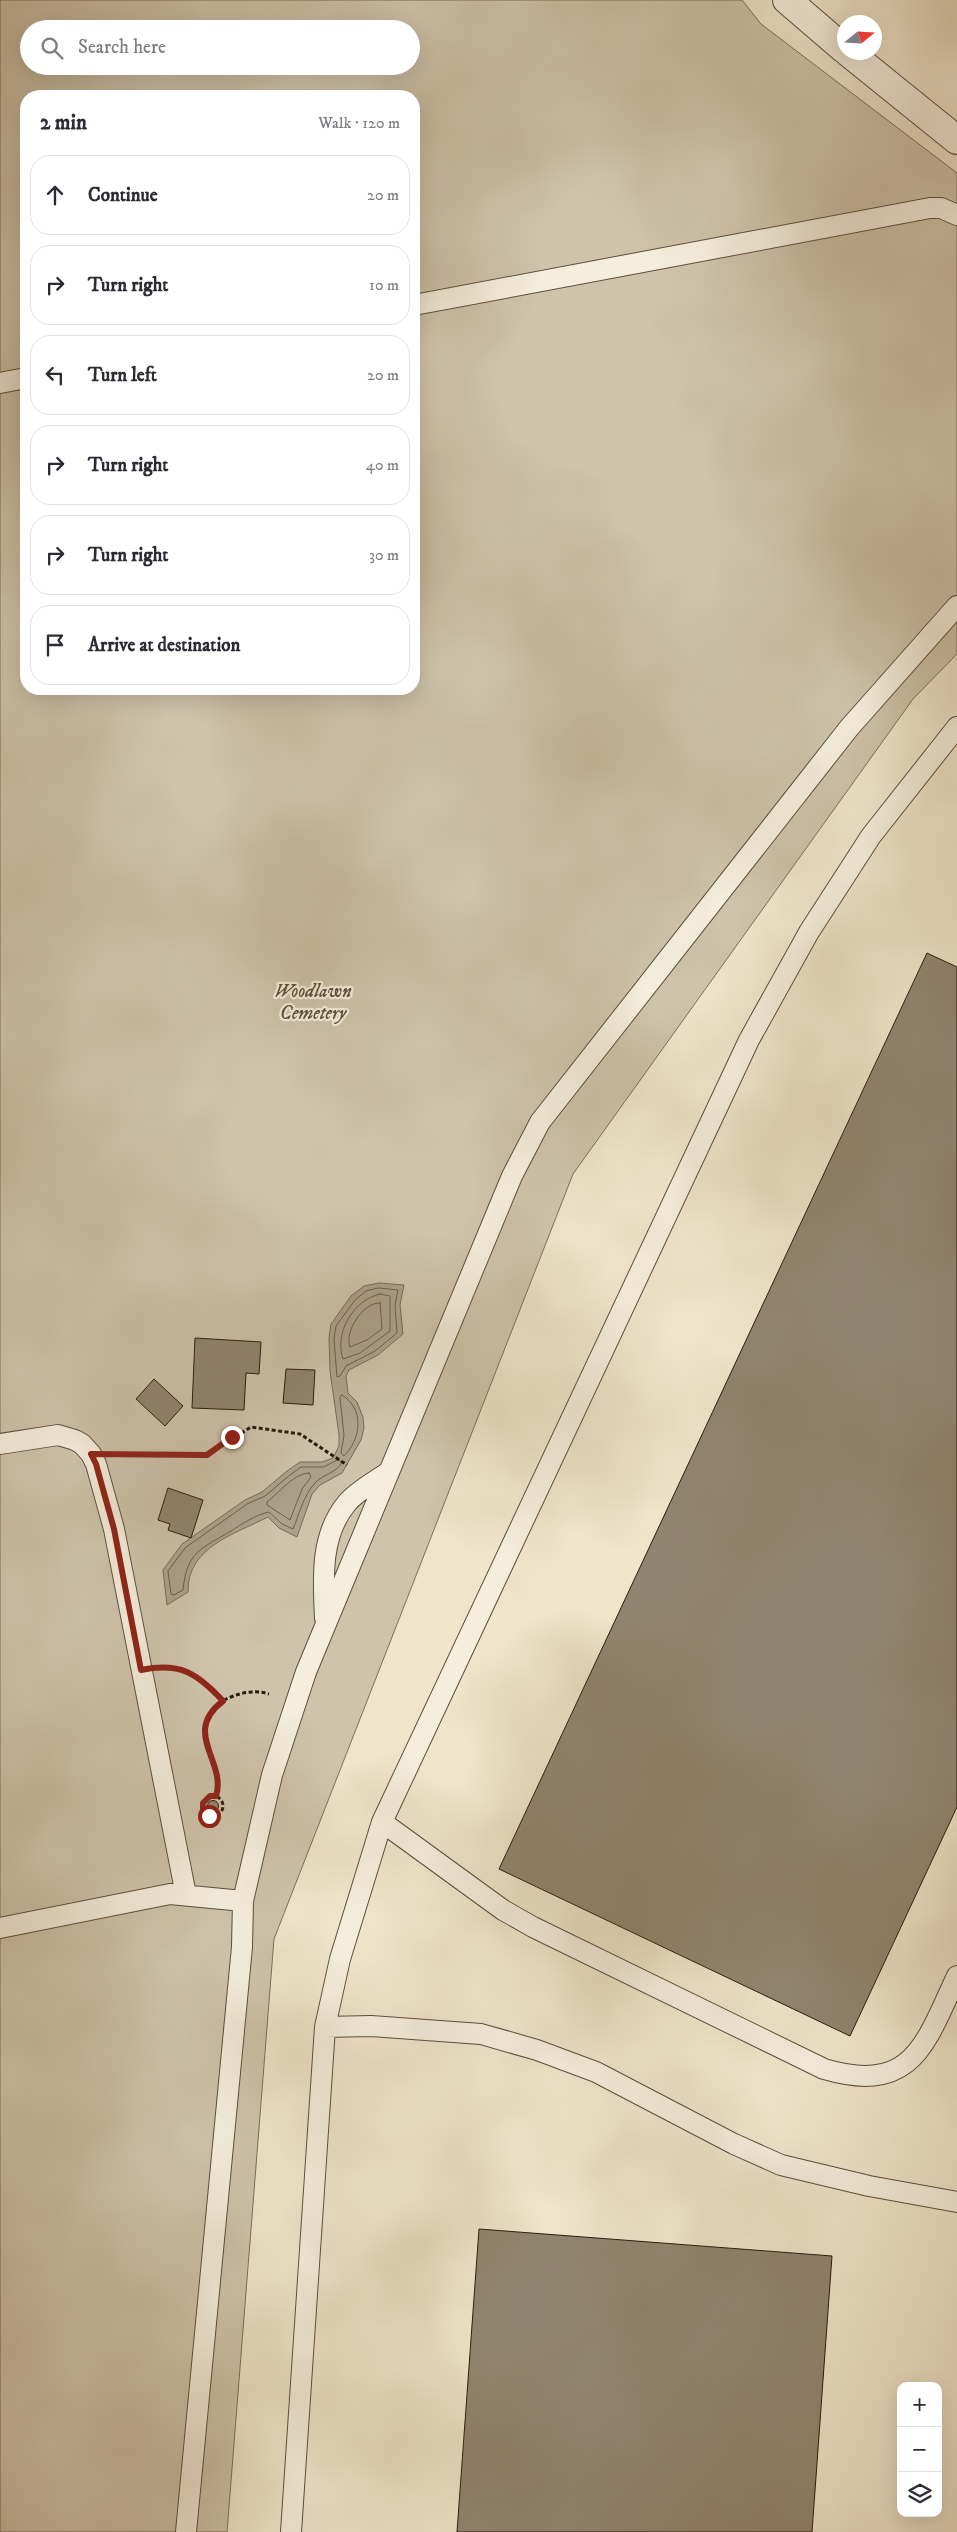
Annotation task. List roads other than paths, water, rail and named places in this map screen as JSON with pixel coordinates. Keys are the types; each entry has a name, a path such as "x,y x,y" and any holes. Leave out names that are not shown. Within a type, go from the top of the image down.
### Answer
{"street":[{"path":"787,0 837,43"},
{"path":"858,60 957,140"}],"lane":[{"path":"420,304 930,208 941,208 957,215"},
{"path":"0,383 20,379"},
{"path":"186,2532 242,1957 243,1901 272,1775 296,1703 326,1624 387,1473 512,1176 540,1122 849,728 957,606"},
{"path":"292,2532 325,2027 340,1959 382,1822 749,1040 809,932 871,836 957,727"},
{"path":"0,1444 58,1435 75,1440 91,1454 96,1464 114,1529 186,1895"},
{"path":"326,1624 323,1587 327,1539 347,1503 387,1473"},
{"path":"382,1822 503,1910 532,1927 824,2068 851,2076 874,2076 892,2070 911,2060 924,2045 957,1976"},
{"path":"0,1928 170,1894 243,1901"},
{"path":"325,2027 371,2026 481,2034 537,2050 596,2072 734,2144 781,2164 869,2186 957,2202"}],"water":[{"path":"379,1283 404,1285 400,1305 403,1334 378,1355 349,1370 346,1376 348,1393 357,1402 363,1417 364,1428 361,1440 342,1473 320,1485 312,1494 297,1537 279,1528 268,1517 228,1536 204,1553 195,1564 190,1577 188,1592 167,1605 163,1570 182,1544 245,1500 262,1492 300,1462 322,1462 333,1458 339,1446 339,1435 330,1371 329,1338 331,1324 351,1296 364,1286"}],"park label":[{"name":"Woodlawn Cemetery","path":"313,1002"}]}
